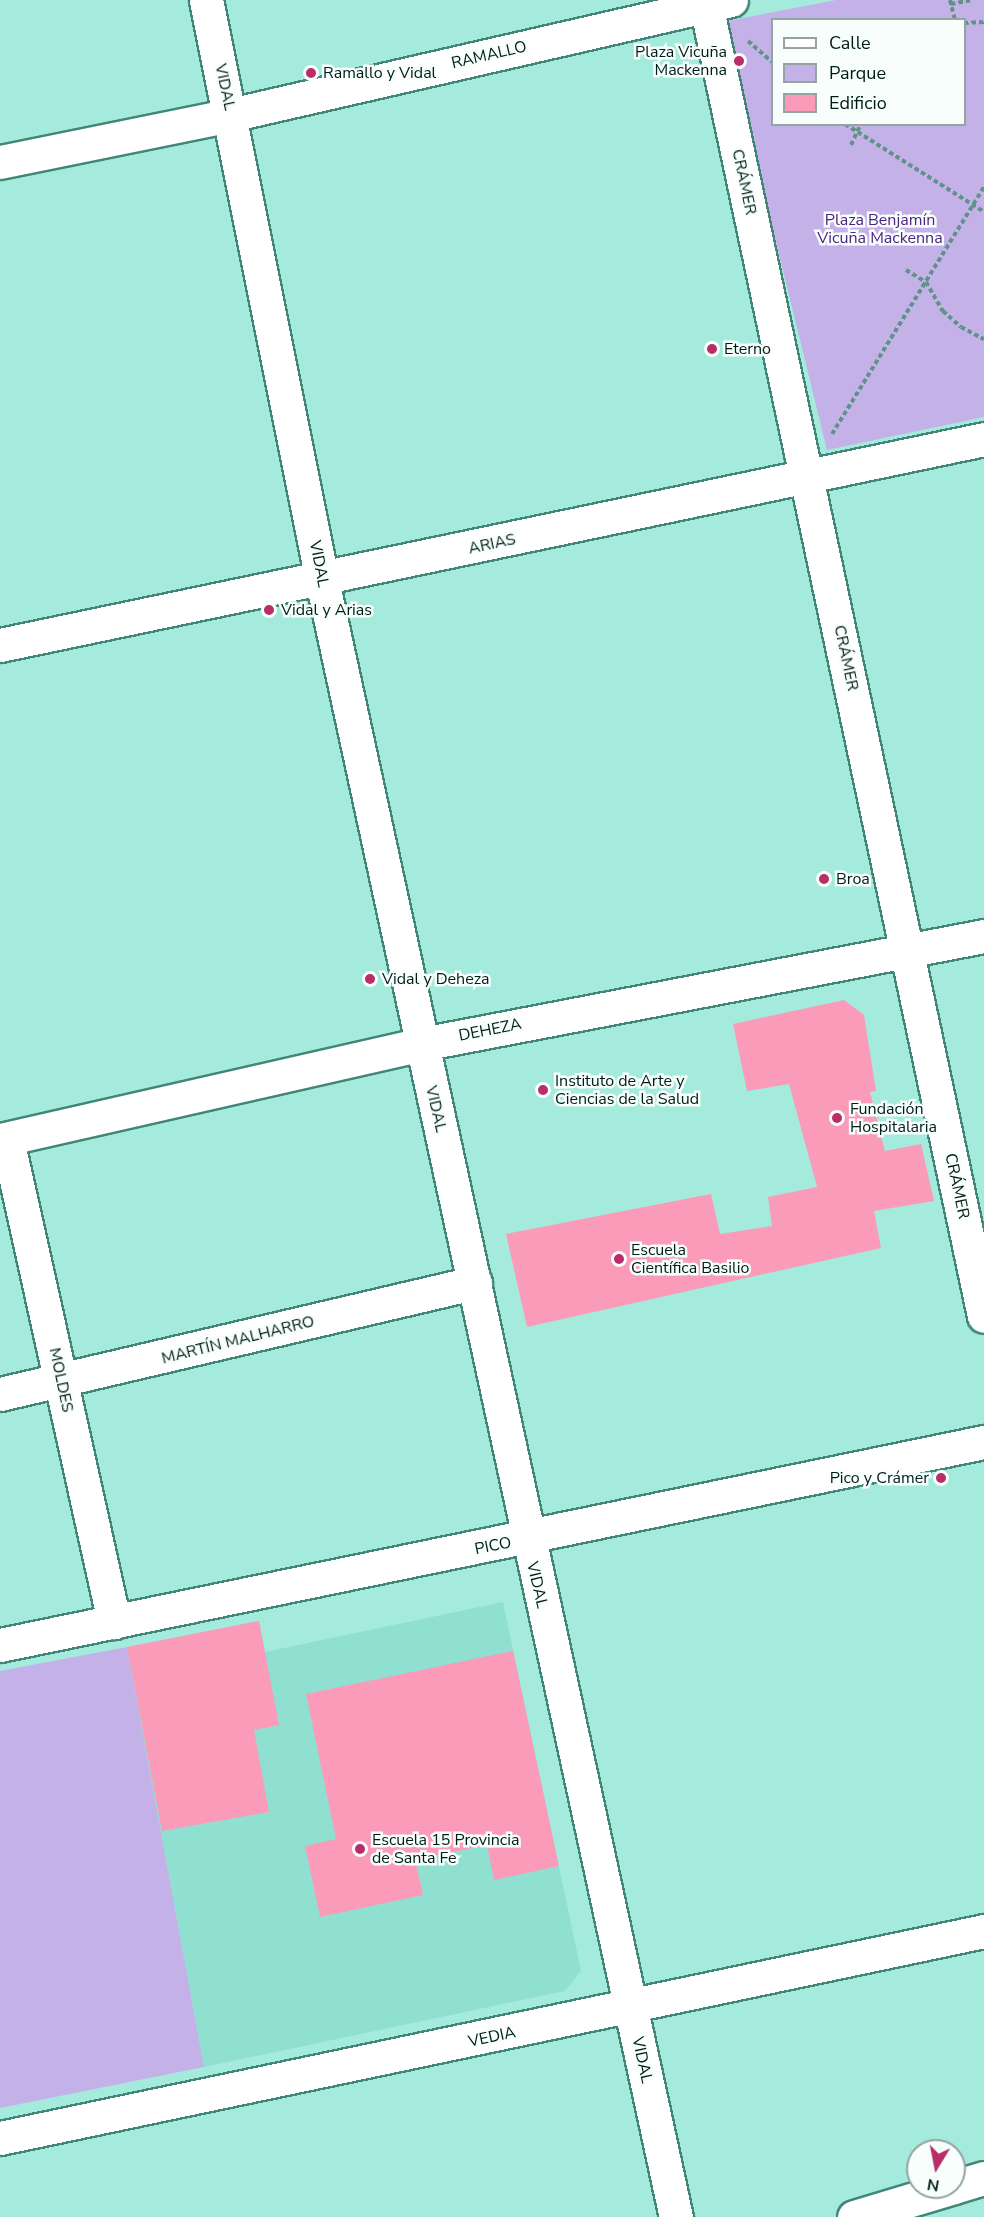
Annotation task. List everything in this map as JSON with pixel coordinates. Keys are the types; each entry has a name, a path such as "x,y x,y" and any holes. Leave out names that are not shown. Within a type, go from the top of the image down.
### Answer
{"street":[{"name":"VIDAL","path":"206,0 231,115 322,580 475,1282 527,1539 676,2217"},
{"name":"RAMALLO","path":"0,162 231,115 714,2"},
{"name":"CRÁMER","path":"714,2 807,477 984,1316"},
{"name":"ARIAS","path":"0,645 322,580 984,439"},
{"name":"DEHEZA","path":"4,1140 422,1044 907,948 984,936"},
{"name":"MOLDES","path":"4,1140 114,1622"},
{"name":"MARTÍN MALHARRO","path":"0,1394 61,1382 475,1282"},
{"name":"PICO","path":"0,1645 527,1539 984,1442"},
{"name":"VEDIA","path":"0,2138 631,2009 984,1931"},
{"path":"966,2183 984,2178"},
{"path":"854,2217 914,2199"}],"path":[{"path":"954,18 950,2 972,0"},
{"path":"966,23 984,22"},
{"path":"847,126 971,207 984,212"},
{"path":"851,145 860,126"},
{"path":"800,442 832,434 984,187"},
{"path":"906,270 926,282 943,311 961,327 984,339"}],"shaded area":[{"name":"Escuela 15 Provincia de Santa Fe","path":"503,1602 581,1971 565,1991 204,2067 127,1647 259,1621 265,1652"}],"green space":[{"name":"Plaza Benjamín Vicuña Mackenna","path":"836,0 984,0 984,417 827,450 722,22"},
{"path":"127,1647 204,2067 0,2108 0,1671"}],"building":[{"name":"Fundación Hospitalaria","path":"844,1000 864,1015 876,1091 870,1092 885,1151 921,1144 934,1201 874,1211 881,1248 527,1327 506,1234 711,1194 720,1234 772,1226 768,1197 817,1187 789,1084 747,1091 733,1024"},
{"path":"259,1621 279,1725 254,1730 269,1812 162,1831 127,1647"},
{"path":"513,1651 559,1866 494,1880 487,1845 415,1860 423,1895 320,1917 305,1846 336,1839 306,1694"}],"place":[{"name":"Plaza Vicuña Mackenna","path":"739,61"},
{"name":"Ramallo y Vidal","path":"311,73"},
{"name":"Eterno","path":"712,349"},
{"name":"Vidal y Arias","path":"269,610"},
{"name":"Broa","path":"824,879"},
{"name":"Vidal y Deheza","path":"370,979"},
{"name":"Instituto de Arte y Ciencias de la Salud","path":"543,1090"},
{"name":"Fundación Hospitalaria","path":"837,1118"},
{"name":"Escuela Científica Basilio","path":"619,1259"},
{"name":"Pico y Crámer","path":"941,1478"},
{"name":"Escuela 15 Provincia de Santa Fe","path":"360,1849"}]}
